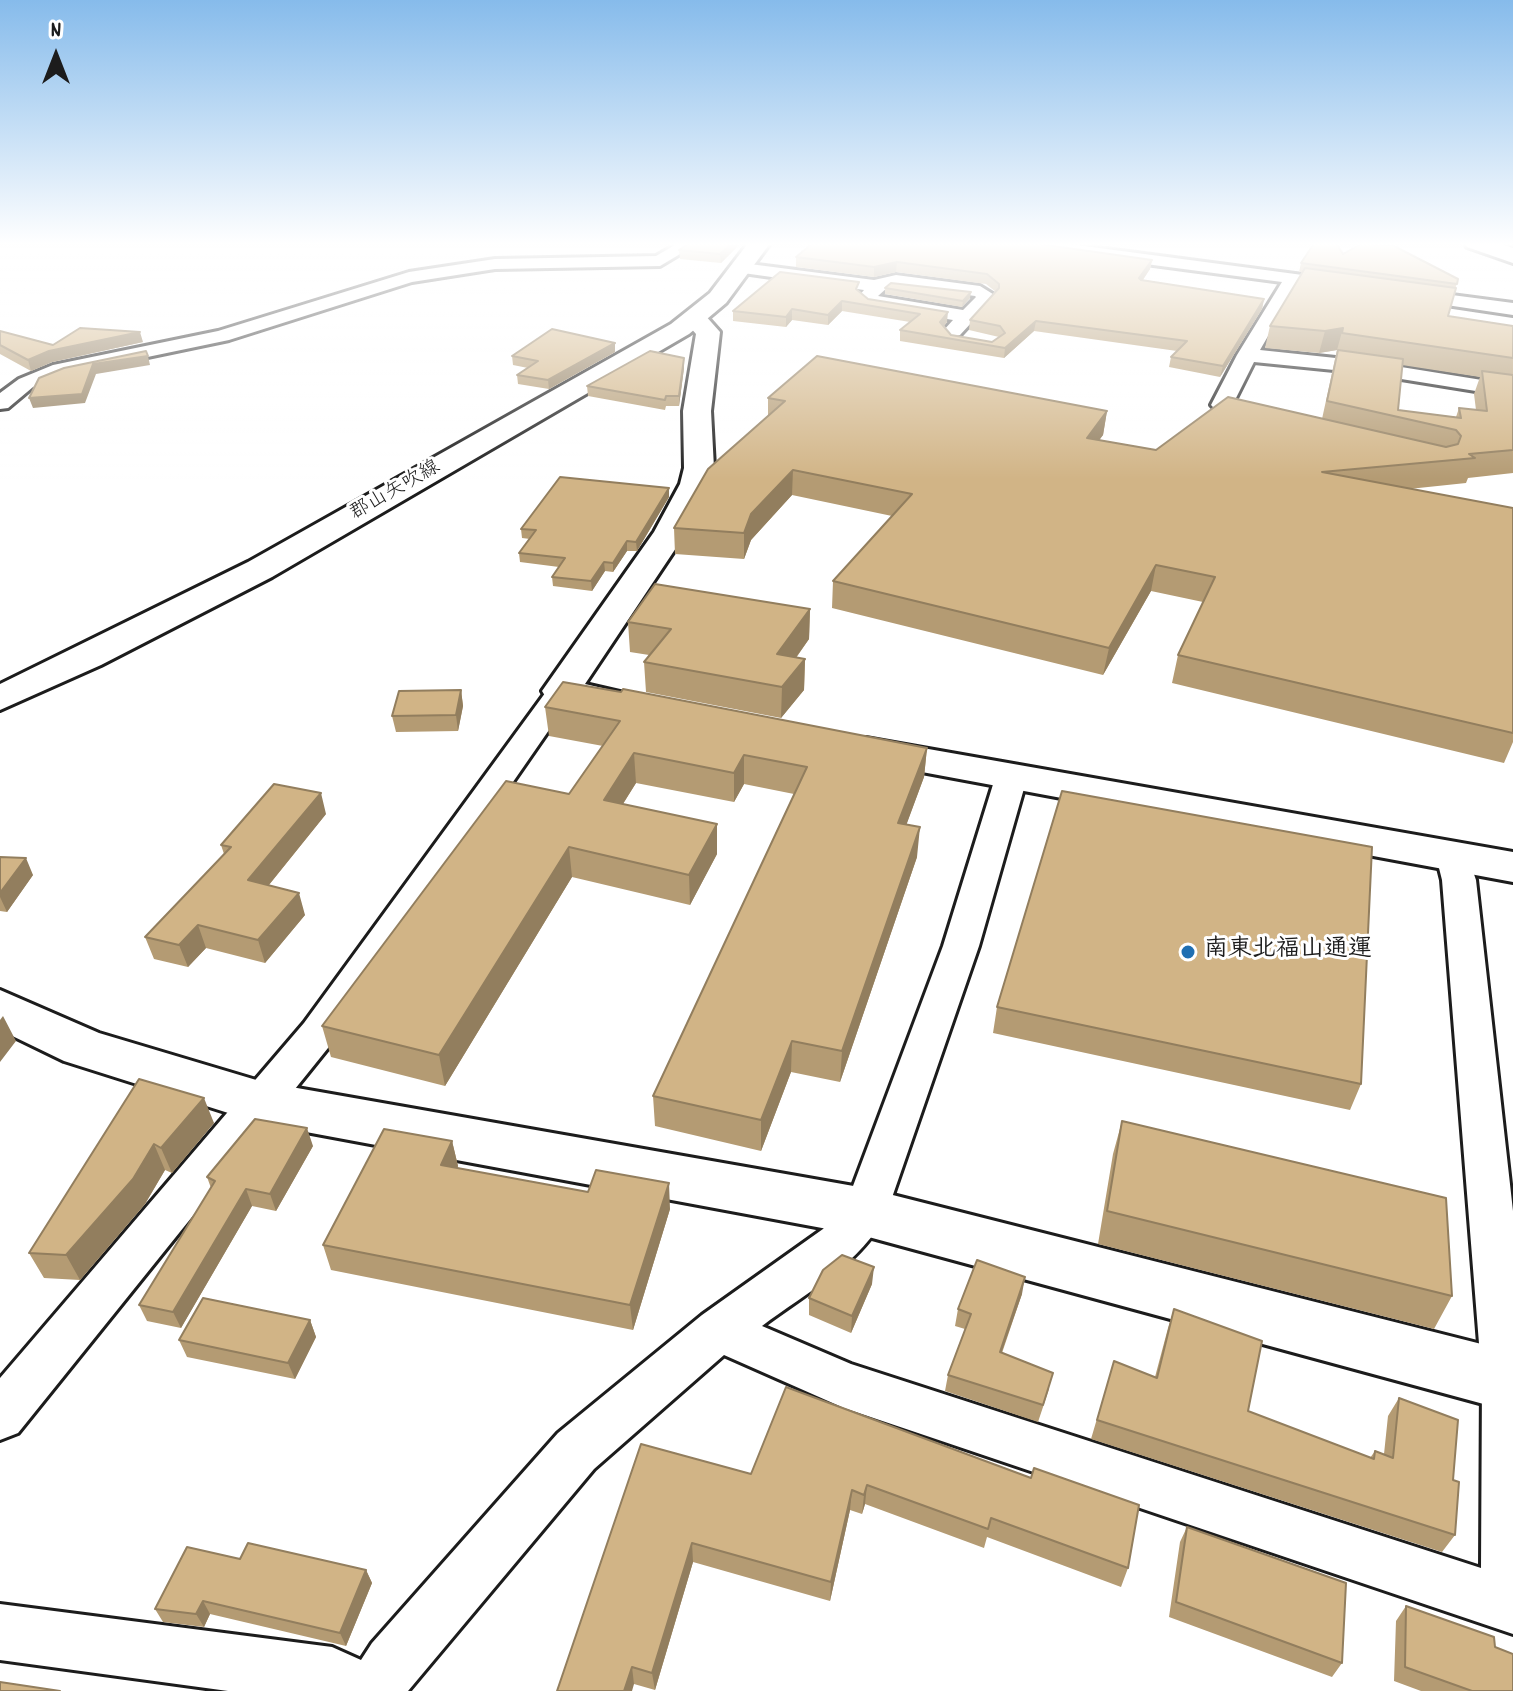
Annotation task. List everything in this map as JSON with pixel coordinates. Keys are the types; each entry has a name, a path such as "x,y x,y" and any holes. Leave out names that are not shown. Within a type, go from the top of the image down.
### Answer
{"main road":[{"name":"郡山矢吹線","path":"0,698 170,618 385,500 692,321"},
{"path":"654,709 561,691 670,533 695,484 699,468 697,411 708,338 708,332 697,321"},
{"path":"825,742 1513,867"},
{"path":"0,1008 82,1047 263,1103 865,1212 1510,1382"}],"street":[{"path":"0,403 26,383 60,369 222,336 270,321"},
{"path":"961,321 952,332 958,338 969,340"},
{"path":"1267,321 1222,405 1232,413 1273,423"},
{"path":"1247,355 1364,367 1513,391"},
{"path":"0,1416 263,1103 318,1033 561,691"},
{"path":"375,1691 392,1663 576,1451 719,1330 839,1243 865,1212 961,946 1011,778"},
{"path":"719,1330 844,1385 1511,1605 1510,1382 1459,880 1453,856"},
{"path":"0,1632 332,1676 363,1691"}],"building":[{"path":"911,321 941,321 951,335 992,342 1005,333 1000,326 975,321 1251,321 1223,366 1171,357 1187,341 1036,321 1005,348 900,330"},
{"path":"1273,321 1480,321 1513,326 1513,358 1342,333 1343,328 1325,331 1270,326"},
{"path":"80,328 140,332 49,351 28,360 0,345 0,331 53,345"},
{"path":"552,329 615,343 548,380 517,375 538,361 512,356"},
{"path":"1338,350 1403,359 1398,410 1461,418 1459,408 1487,411 1482,371 1513,375 1513,450 1469,454 1475,458 1322,472 1513,508 1513,733 1178,655 1215,577 1156,565 1109,648 833,581 912,494 793,470 751,514 744,533 674,528 708,469 785,401 768,398 817,356 1107,411 1087,438 1156,450 1228,397 1446,447 1458,444 1461,436 1456,430 1327,401"},
{"path":"146,351 148,356 93,364 82,394 29,398 39,378 64,368"},
{"path":"650,351 684,358 679,396 666,396 665,400 587,386"},
{"path":"560,477 669,488 636,542 627,541 613,563 604,562 591,581 552,577 565,558 519,553 536,530 521,529"},
{"path":"655,584 810,609 777,654 805,659 782,687 644,662 671,629 628,622"},
{"path":"563,682 621,692 623,689 927,748 898,823 920,827 842,1051 792,1041 761,1120 653,1096 807,767 744,755 734,773 634,753 604,800 717,824 689,875 569,847 439,1055 322,1026 506,781 569,794 620,721 545,707"},
{"path":"461,690 456,715 392,716 399,691"},
{"path":"274,784 321,793 248,880 299,893 258,940 198,925 179,945 145,937 231,847 221,845"},
{"name":"南東北福山通運","path":"1062,791 1372,847 1361,1084 997,1007"},
{"path":"0,857 26,858 0,893"},
{"path":"139,1079 204,1098 161,1148 154,1144 133,1179 66,1255 29,1253"},
{"path":"255,1119 307,1128 270,1194 246,1189 173,1312 139,1305 215,1181 207,1177"},
{"path":"1122,1121 1446,1198 1452,1296 1107,1211"},
{"path":"384,1129 452,1141 441,1165 588,1192 596,1170 669,1183 630,1305 323,1245"},
{"path":"842,1255 874,1267 852,1316 809,1298 823,1270"},
{"path":"977,1260 1025,1277 1000,1352 1053,1373 1043,1405 948,1375 971,1314 958,1309"},
{"path":"203,1298 310,1320 288,1363 179,1340"},
{"path":"1174,1309 1262,1341 1248,1411 1374,1459 1375,1451 1393,1458 1399,1398 1458,1420 1453,1480 1459,1482 1455,1535 1097,1420 1114,1361 1157,1378"},
{"path":"786,1387 1031,1478 1034,1468 1139,1505 1128,1568 991,1518 988,1529 867,1485 864,1495 852,1490 831,1582 692,1543 652,1673 632,1667 624,1691 557,1691 641,1444 751,1474"},
{"path":"1187,1527 1346,1583 1342,1663 1176,1602"},
{"path":"248,1543 366,1570 340,1633 203,1601 196,1614 155,1609 187,1547 240,1559"},
{"path":"1406,1606 1494,1637 1495,1647 1513,1654 1513,1691 1472,1691 1405,1667"},
{"path":"0,1682 60,1691 0,1691"}],"place":[{"name":"南東北福山通運","path":"1188,952"}]}
